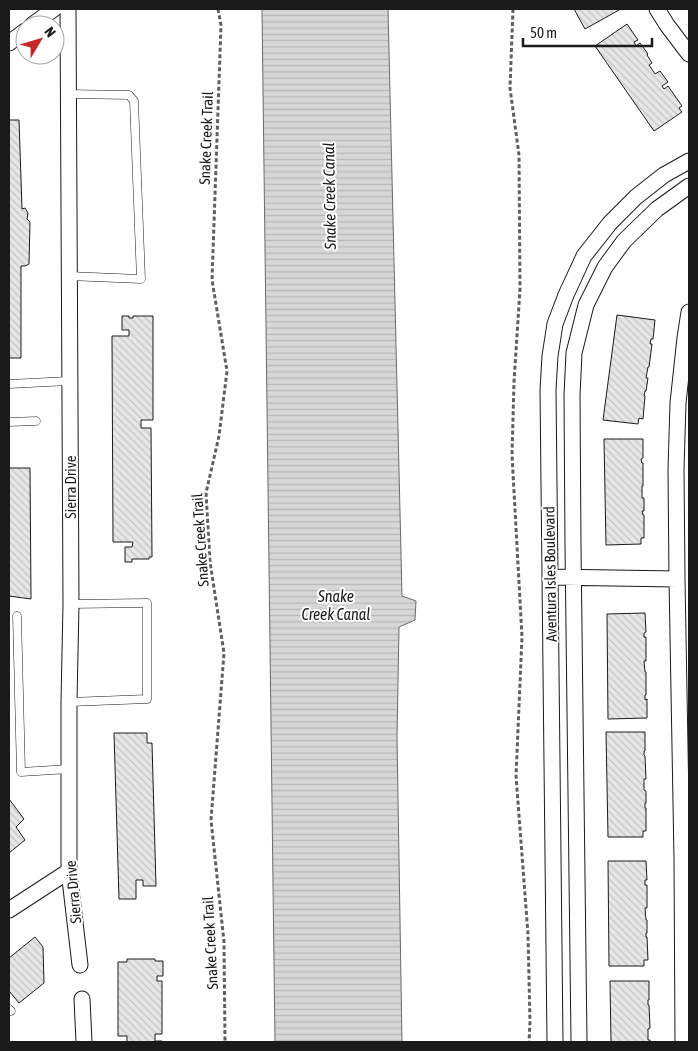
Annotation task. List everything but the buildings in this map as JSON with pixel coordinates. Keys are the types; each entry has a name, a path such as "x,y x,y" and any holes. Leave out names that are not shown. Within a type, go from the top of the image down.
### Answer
{"street":[{"name":"Sierra Drive","path":"68,9 69,871 80,965"},
{"path":"657,9 689,54"},
{"name":"Aventura Isles Boulevard","path":"554,1042 548,390 550,356 555,324 566,294 584,256 610,222 636,197 664,175 689,161"},
{"name":"Aventura Isles Boulevard","path":"579,1042 573,577 572,387 574,353 586,305 605,267 624,241 657,209 689,186"},
{"path":"683,1042 685,858 676,578 677,409 689,312"},
{"path":"550,576 676,578"},
{"path":"9,910 69,871"},
{"path":"82,999 84,1042"}],"lane":[{"path":"68,94 129,96 134,101 141,279 68,276"},
{"path":"9,384 69,381"},
{"path":"9,422 36,421"},
{"path":"69,702 147,699 147,602 70,604"},
{"path":"17,616 21,772 69,769"}],"path":[{"name":"Snake Creek Trail","path":"218,9 221,25 212,280 227,372 219,436 206,493 210,562 224,653 211,820 224,942 225,1042"},
{"path":"512,9 510,88 519,155 520,289 514,382 512,455 522,637 516,776 528,934 529,1042"}],"water":[{"name":"Snake Creek Canal","path":"262,9 388,9 402,596 416,601 415,620 399,627 397,737 402,1042 275,1042"}]}
